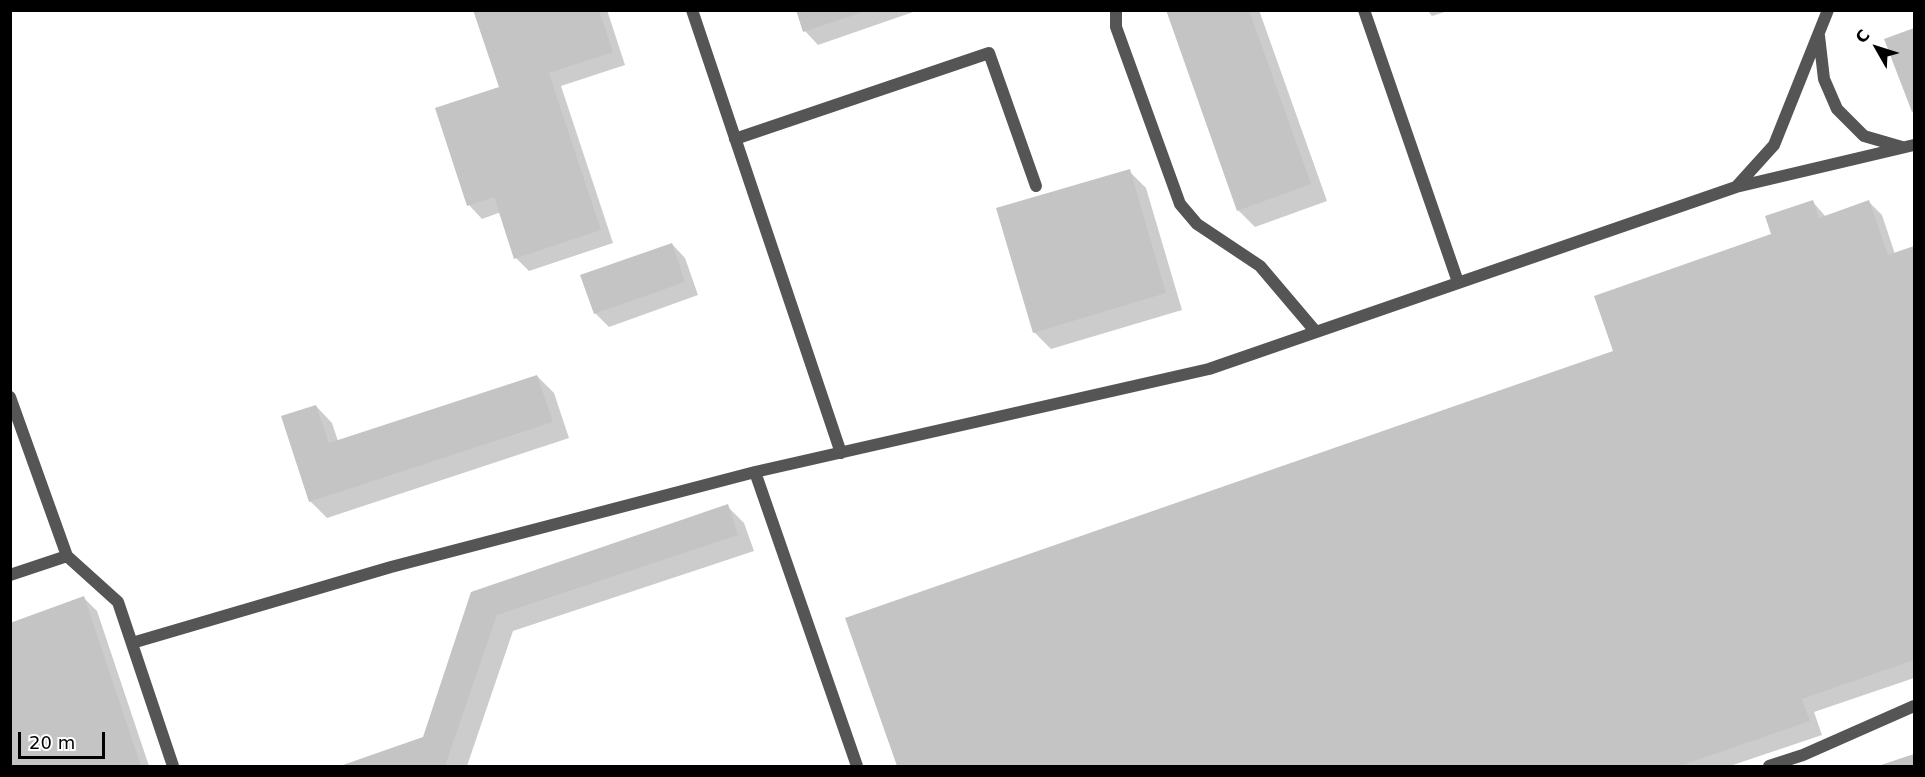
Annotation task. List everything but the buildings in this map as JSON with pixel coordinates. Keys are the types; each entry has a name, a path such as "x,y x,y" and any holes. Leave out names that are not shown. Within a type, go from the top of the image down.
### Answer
{"lane":[{"path":"692,10 841,453"},
{"path":"1116,10 1116,27 1180,204 1197,224 1260,266 1316,332"},
{"path":"1364,10 1458,282"},
{"path":"1736,187 1774,145 1828,10"},
{"path":"1819,32 1824,79 1837,109 1864,136 1910,147"},
{"path":"735,139 989,53 1036,186"},
{"path":"132,643 392,567 755,472 1209,369 1736,187 1910,147"},
{"path":"10,397 67,556 118,602 173,766"},
{"path":"755,472 857,766"},
{"path":"10,575 67,556"},
{"path":"1768,766 1803,755 1914,706"}]}
